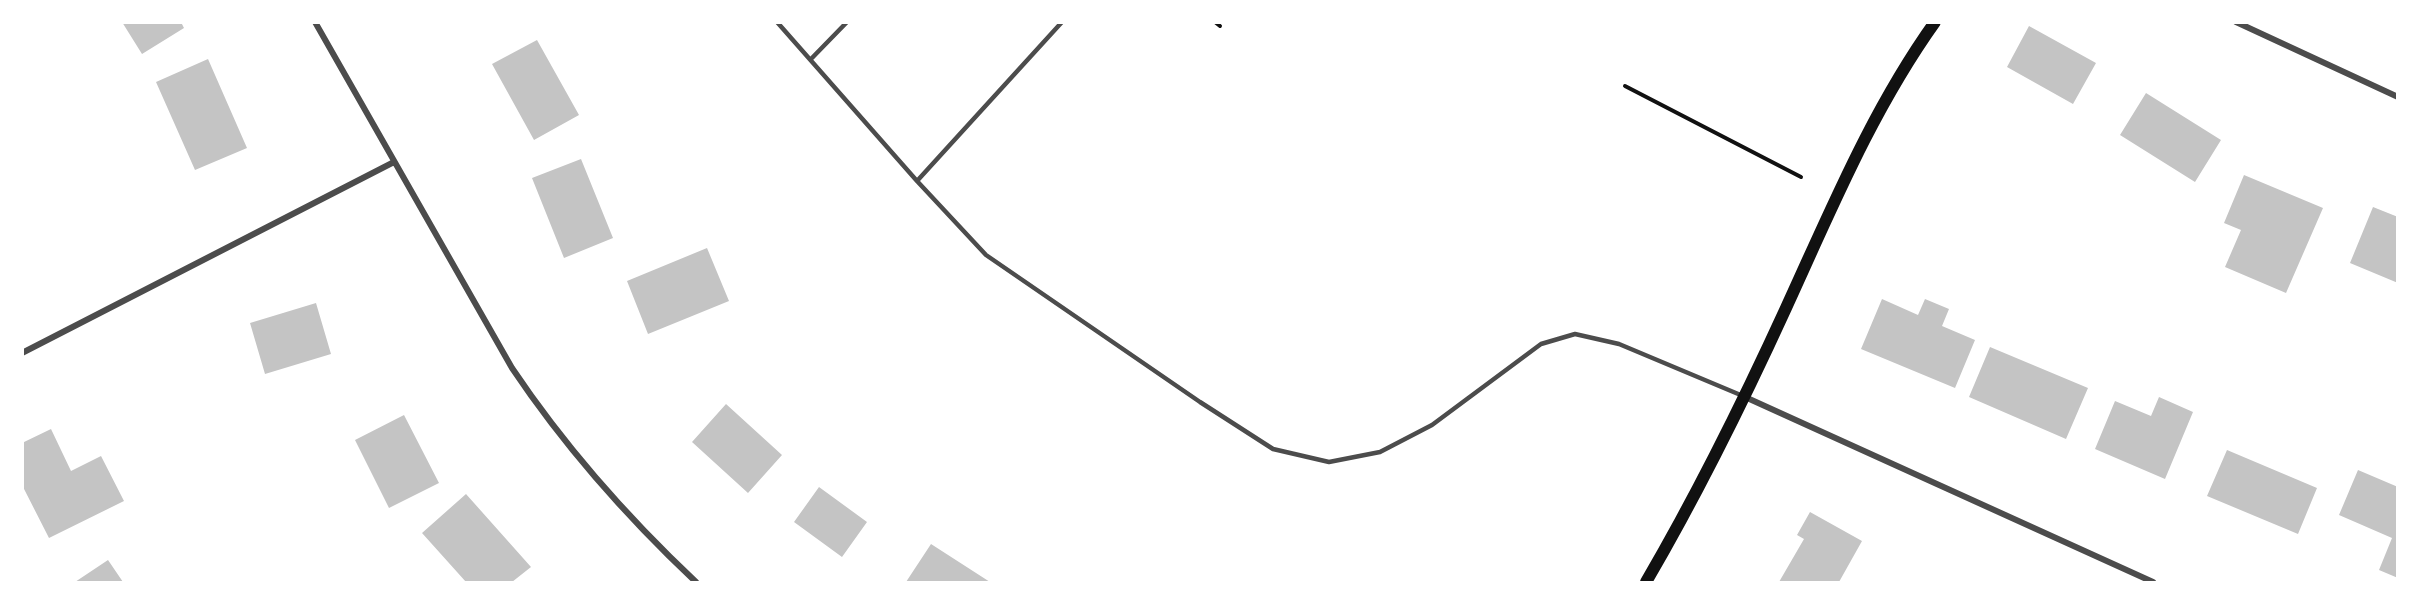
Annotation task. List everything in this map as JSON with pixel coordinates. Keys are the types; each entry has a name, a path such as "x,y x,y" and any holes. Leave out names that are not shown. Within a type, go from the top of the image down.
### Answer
{"main road":[{"path":"1646,582 1690,506 1745,397 1869,128 1935,22"}],"street":[{"path":"315,22 512,368 539,408 600,484 696,582"},
{"path":"2236,22 2397,97"},
{"path":"22,353 394,162"},
{"path":"1745,397 2153,582"}],"lane":[{"path":"777,22 917,181 986,255 1200,402 1273,449 1329,462 1380,452 1432,425 1541,344 1575,334 1619,344 1745,397"},
{"path":"811,59 847,22"},
{"path":"917,181 1062,22"}],"path":[{"path":"1215,22 1220,27"},
{"path":"1625,86 1801,177"}],"building":[{"path":"122,22 181,22 184,28 142,54"},
{"path":"2029,26 2096,63 2073,104 2007,67"},
{"path":"537,40 579,115 534,140 492,64"},
{"path":"208,59 247,148 195,170 156,82"},
{"path":"2146,93 2221,140 2195,182 2120,135"},
{"path":"581,159 613,238 564,258 532,178"},
{"path":"2244,175 2323,208 2286,293 2225,267 2241,230 2224,223"},
{"path":"2373,207 2398,217 2398,283 2350,263"},
{"path":"707,248 729,301 648,334 627,281"},
{"path":"1882,299 1918,315 1925,299 1949,309 1942,326 1975,340 1955,388 1861,349"},
{"path":"316,303 331,354 265,374 250,323"},
{"path":"1990,347 2088,388 2066,439 1969,397"},
{"path":"2159,397 2193,412 2165,479 2095,449 2115,401 2151,416"},
{"path":"726,404 782,455 748,493 692,442"},
{"path":"404,415 439,483 389,508 355,440"},
{"path":"51,429 71,471 101,456 124,501 49,538 22,485 22,443"},
{"path":"2227,450 2317,488 2298,534 2207,496"},
{"path":"2358,470 2398,487 2398,578 2379,570 2392,538 2339,515"},
{"path":"819,487 867,522 842,557 794,522"},
{"path":"466,494 531,567 512,582 466,582 422,533"},
{"path":"1810,512 1862,541 1839,582 1779,582 1804,539 1797,535"},
{"path":"931,544 990,582 906,582"},
{"path":"108,560 123,582 75,582"}]}
